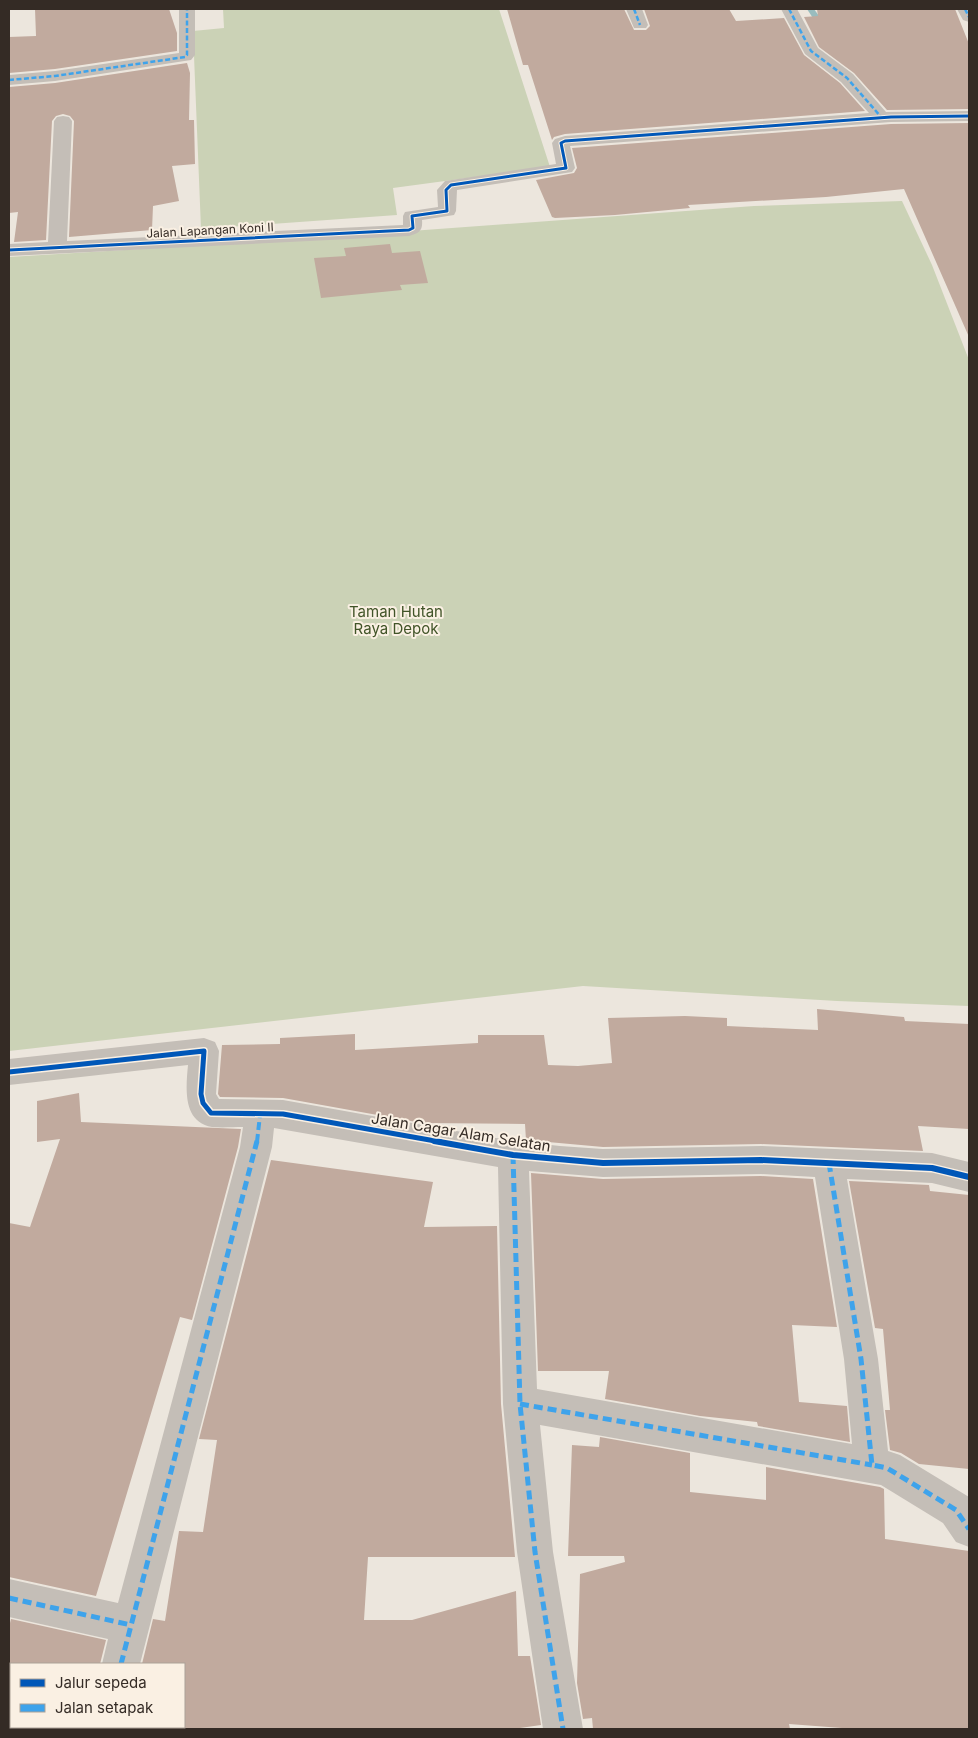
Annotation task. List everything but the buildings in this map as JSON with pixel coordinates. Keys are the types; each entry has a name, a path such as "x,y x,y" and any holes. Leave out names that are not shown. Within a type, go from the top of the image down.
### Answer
{"street":[{"path":"9,80 55,76 185,56 187,55 187,9"},
{"path":"634,9 640,25"},
{"path":"789,9 811,51 846,78 886,117 969,116"},
{"path":"966,9 969,17"},
{"name":"Jalan Lapangan Koni II","path":"9,250 413,228 412,216 448,211 446,190 451,185 566,168 561,143 565,141 886,117"},
{"path":"57,248 63,121"},
{"name":"Jalan Cagar Alam Selatan","path":"9,1072 204,1051 201,1094 203,1103 211,1112 260,1115 283,1114 513,1155 603,1164 761,1160 932,1168 969,1177"},
{"path":"121,1663 256,1147 260,1115"},
{"path":"513,1155 520,1404 535,1552 563,1729"},
{"path":"828,1164 861,1359 872,1465"},
{"path":"520,1404 887,1468 956,1510 969,1529"},
{"path":"9,1598 131,1626"}],"green space":[{"path":"223,9 499,9 550,167 393,188 397,215 201,229 193,31 224,28"},
{"name":"Taman Hutan Raya Depok","path":"902,201 932,265 969,360 969,1006 837,1001 583,986 9,1051 9,257 274,241 754,206"}],"waterway":[{"path":"811,9 825,30"}],"marked path":[{"path":"9,80 55,76 185,57 187,55 187,9"},
{"path":"634,9 640,25"},
{"path":"789,9 811,51 847,78 882,118"},
{"path":"965,9 969,17"},
{"path":"121,1663 256,1147 260,1115"},
{"path":"513,1155 520,1404 535,1552 563,1729"},
{"path":"829,1163 861,1359 872,1465 887,1468 956,1510 969,1529"},
{"path":"520,1404 872,1465"},
{"path":"9,1598 131,1625"}],"cycle path":[{"path":"9,250 409,230 413,228 412,216 447,211 446,190 451,185 566,168 561,143 565,141 891,117 969,116"},
{"path":"9,1072 204,1051 201,1094 203,1103 211,1113 283,1114 513,1155 560,1160 603,1163 761,1160 932,1168 969,1177"}]}
